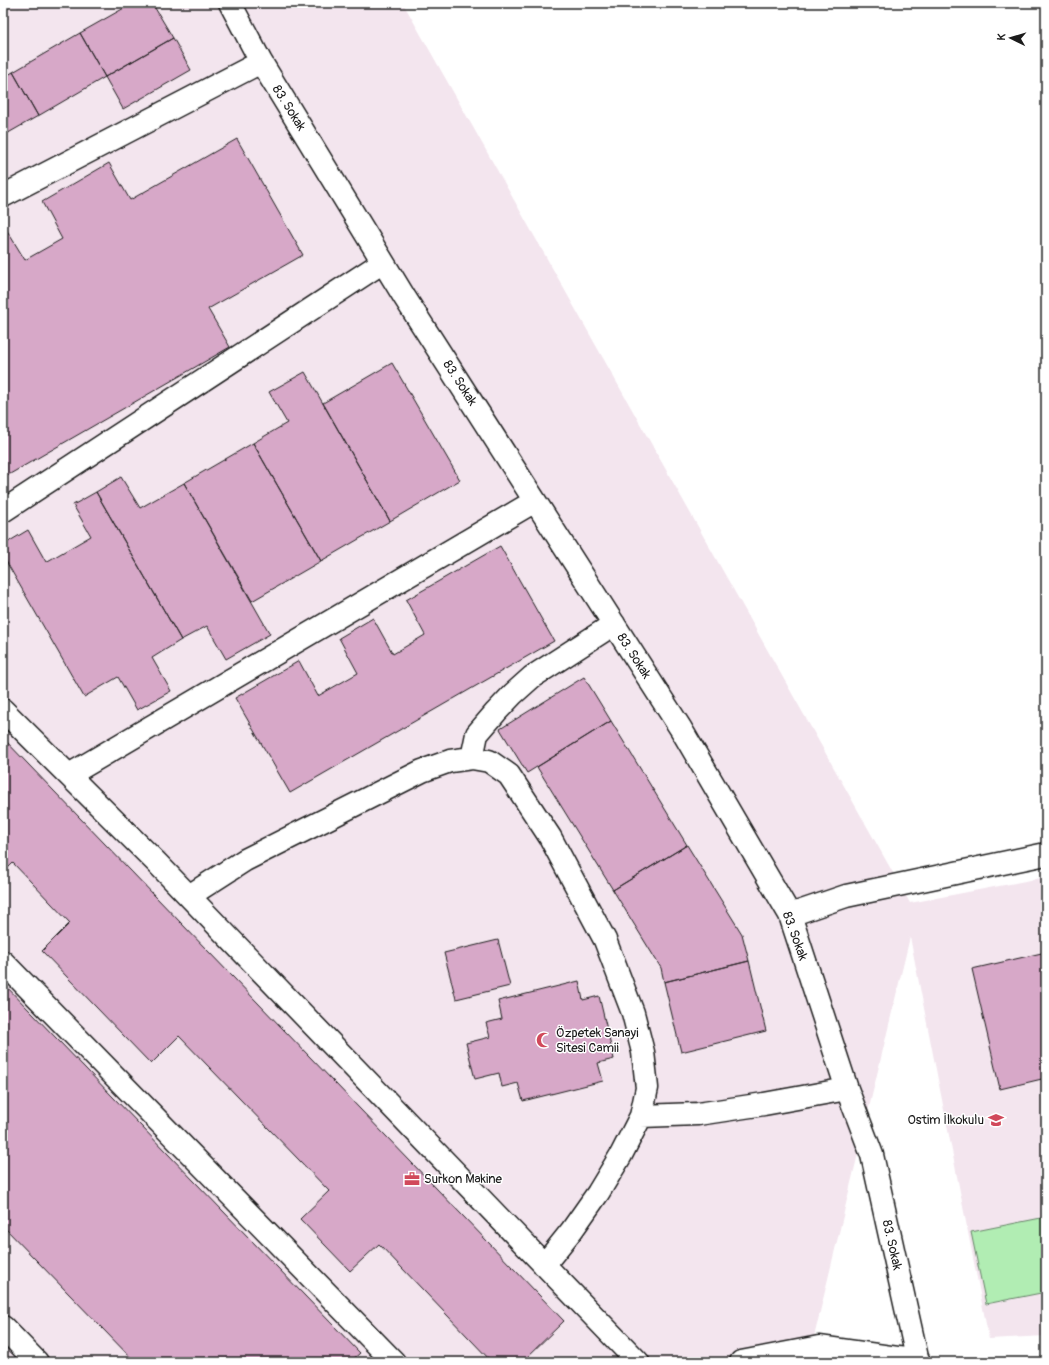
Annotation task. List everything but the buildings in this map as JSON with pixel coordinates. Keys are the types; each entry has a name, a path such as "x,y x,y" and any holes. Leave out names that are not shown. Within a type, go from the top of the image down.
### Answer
{"street":[{"name":"83. Sokak","path":"230,3 261,62 383,262 681,729 790,915 847,1089 872,1155 918,1362"},
{"path":"3,196 261,62"},
{"path":"3,511 383,262"},
{"path":"69,776 535,501"},
{"path":"472,758 477,734 513,694 532,677 614,624"},
{"path":"3,710 189,896 638,1362"},
{"path":"189,896 245,860 422,771 450,761 472,758 489,761 509,774 550,837 605,940 633,1013 643,1052 647,1088 641,1116 621,1155 598,1193 572,1230 544,1265"},
{"path":"790,915 846,896 1046,854"},
{"path":"3,962 394,1362"},
{"path":"641,1116 698,1114 847,1089"},
{"path":"3,1327 37,1362"},
{"path":"741,1362 818,1347 918,1362"}],"shaded area":[{"path":"3,3 403,3 910,903 1046,877 1046,1336 989,1339 910,937 808,1362 3,1362"}],"green space":[{"path":"1046,1217 1046,1292 986,1304 971,1232"}],"place":[{"name":"Özpetek Sanayi Sitesi Camii","path":"544,1040"},
{"name":"Ostim İlkokulu","path":"996,1120"},
{"name":"Surkon Makine","path":"412,1179"}]}
